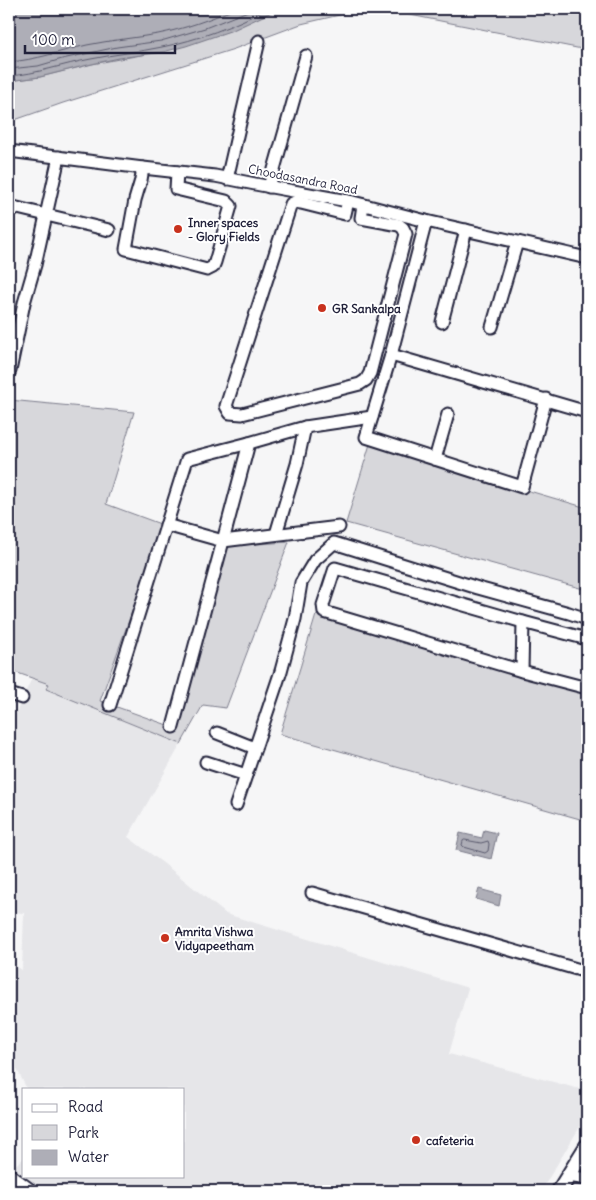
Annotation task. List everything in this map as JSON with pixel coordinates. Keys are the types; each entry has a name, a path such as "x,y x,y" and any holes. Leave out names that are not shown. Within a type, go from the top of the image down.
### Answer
{"main road":[{"path":"559,1191 587,1146"}],"street":[{"path":"227,179 259,41"},
{"path":"270,187 306,56"},
{"name":"Choodasandra Road","path":"9,151 59,158 142,174 177,172 227,179 348,201 587,258"},
{"path":"10,371 24,303 35,265 59,158"},
{"path":"142,174 126,249 207,270 213,267 215,262 231,206 226,201 176,189 177,172"},
{"path":"346,214 348,201"},
{"path":"298,202 361,218 399,225 406,234 370,373 366,380 360,384 251,412 242,414 230,413 226,406 291,204 298,202"},
{"path":"361,218 363,205"},
{"path":"9,206 109,230"},
{"path":"426,220 391,355 366,437 522,487 546,399"},
{"path":"442,322 466,230"},
{"path":"492,327 517,242"},
{"path":"391,355 587,412"},
{"path":"435,459 448,414"},
{"path":"110,705 187,459 306,428 372,417"},
{"path":"276,534 306,428"},
{"path":"173,727 249,443"},
{"path":"166,525 223,541 339,527"},
{"path":"236,805 286,654 302,583 315,560 334,543 587,620"},
{"path":"587,639 335,568 323,605 324,612 522,671 587,688"},
{"path":"522,671 523,622"},
{"path":"9,694 22,698"},
{"path":"216,734 255,748"},
{"path":"206,762 246,775"},
{"path":"312,893 587,972"},
{"path":"9,1174 32,1191"},
{"path":"568,1176 587,1180"}],"shaded area":[{"name":"Amrita Vishwa Vidyapeetham","path":"32,678 50,684 47,689 181,744 128,837 226,914 468,988 449,1054 587,1091 587,1115 541,1191 45,1191 27,1178 185,1178 185,1088 26,1088 9,1054 9,963 22,970 24,913 9,912 9,728"},
{"path":"22,1160 22,1175 12,1168"}],"green space":[{"path":"278,9 365,9 301,24 234,49 9,122 9,81 40,77 92,64 141,55"},
{"path":"380,9 587,9 587,50"},
{"path":"9,400 134,412 106,504 163,525 100,701 173,727 224,546 289,542 226,708 203,705 181,744 46,689 49,684 9,670"},
{"path":"370,444 587,508 587,590 346,523"},
{"path":"316,615 587,692 587,821 280,734"}],"water":[{"path":"9,9 278,9 233,30 186,46 163,52 119,58 40,77 9,81"},
{"path":"484,830 497,833 491,859 456,850 460,833 482,838"},
{"path":"479,889 501,895 499,906 476,899"}],"place":[{"name":"Inner spaces - Glory Fields","path":"178,229"},
{"name":"GR Sankalpa","path":"322,308"},
{"name":"Amrita Vishwa Vidyapeetham","path":"165,938"},
{"name":"cafeteria","path":"416,1140"}]}
